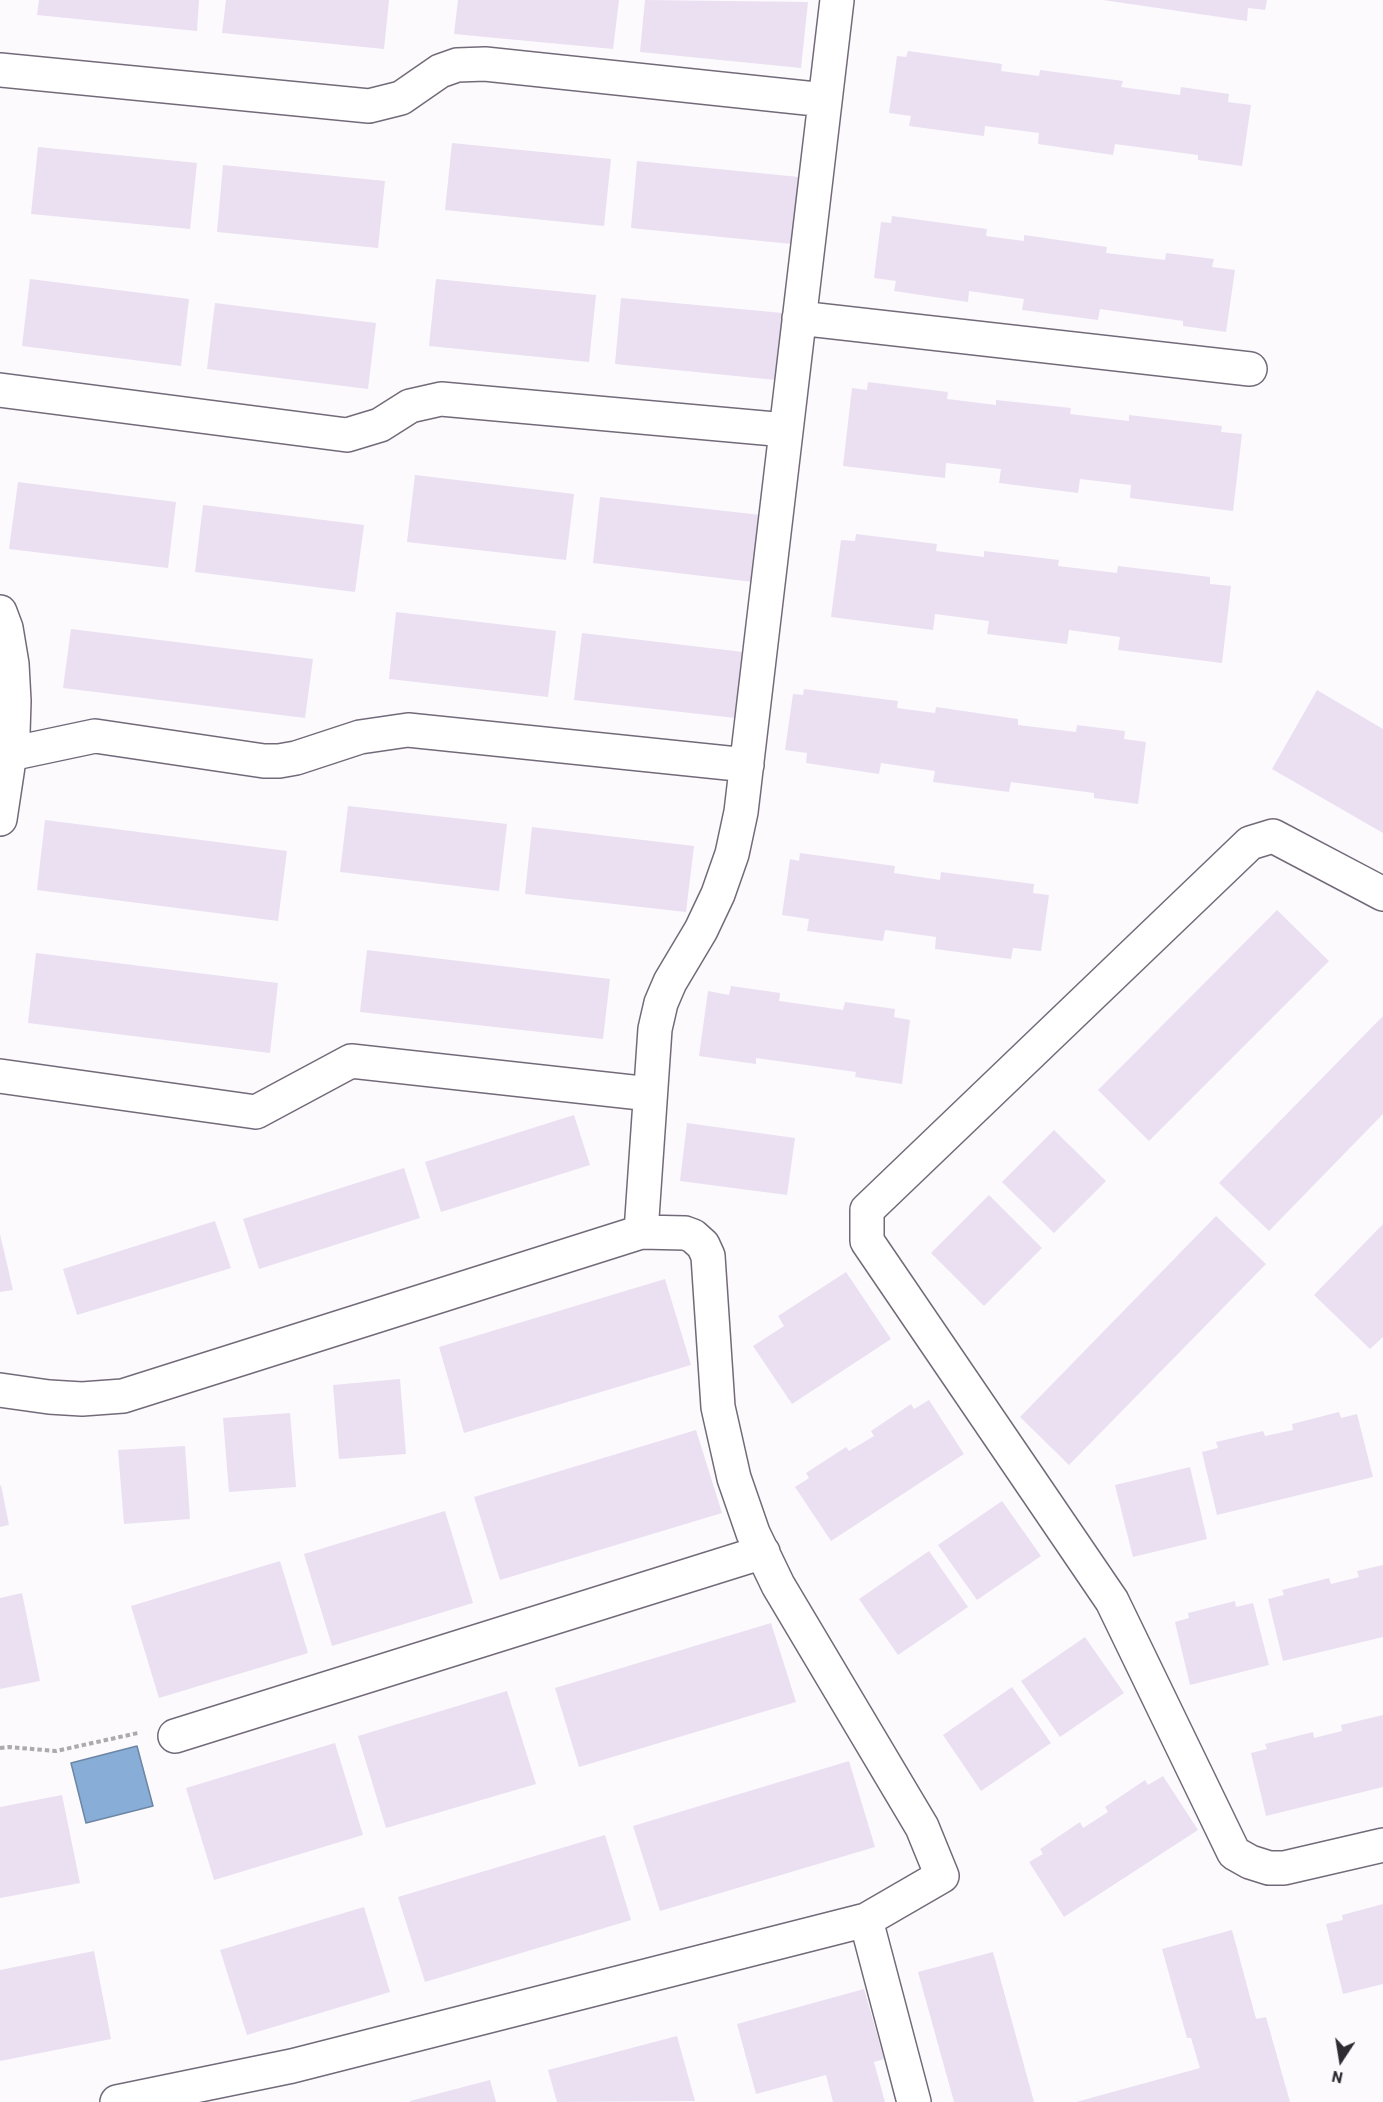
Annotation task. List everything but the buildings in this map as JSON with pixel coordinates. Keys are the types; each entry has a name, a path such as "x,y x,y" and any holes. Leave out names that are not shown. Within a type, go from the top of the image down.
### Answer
{"lane":[{"path":"641,1232 655,1029 661,1003 718,894 732,854 739,823 837,0"},
{"path":"0,70 369,106 401,98 441,71 457,65 485,64 825,100"},
{"path":"799,318 1250,369"},
{"path":"0,390 347,435 380,425 410,406 441,399 786,430"},
{"path":"0,612 6,628 12,664 14,701 14,733 0,819"},
{"path":"10,754 95,736 264,761 279,761 296,758 360,737 408,730 747,765"},
{"path":"1383,894 1273,836 1250,843 867,1210 867,1240 1112,1601 1234,1853 1250,1862 1269,1868 1284,1868 1383,1845"},
{"path":"0,1076 256,1112 351,1061 650,1094"},
{"path":"0,1390 71,1398 123,1396 641,1232 685,1233 703,1245 708,1256 718,1407 734,1478 753,1533 778,1585 922,1827 942,1876 867,1920 292,2066 229,2091 117,2102"},
{"path":"175,1736 763,1552"},
{"path":"867,1920 914,2102"}],"path":[{"path":"0,1748 56,1751 138,1732 175,1736"}],"water":[{"path":"137,1746 153,1806 86,1823 71,1763"}]}
